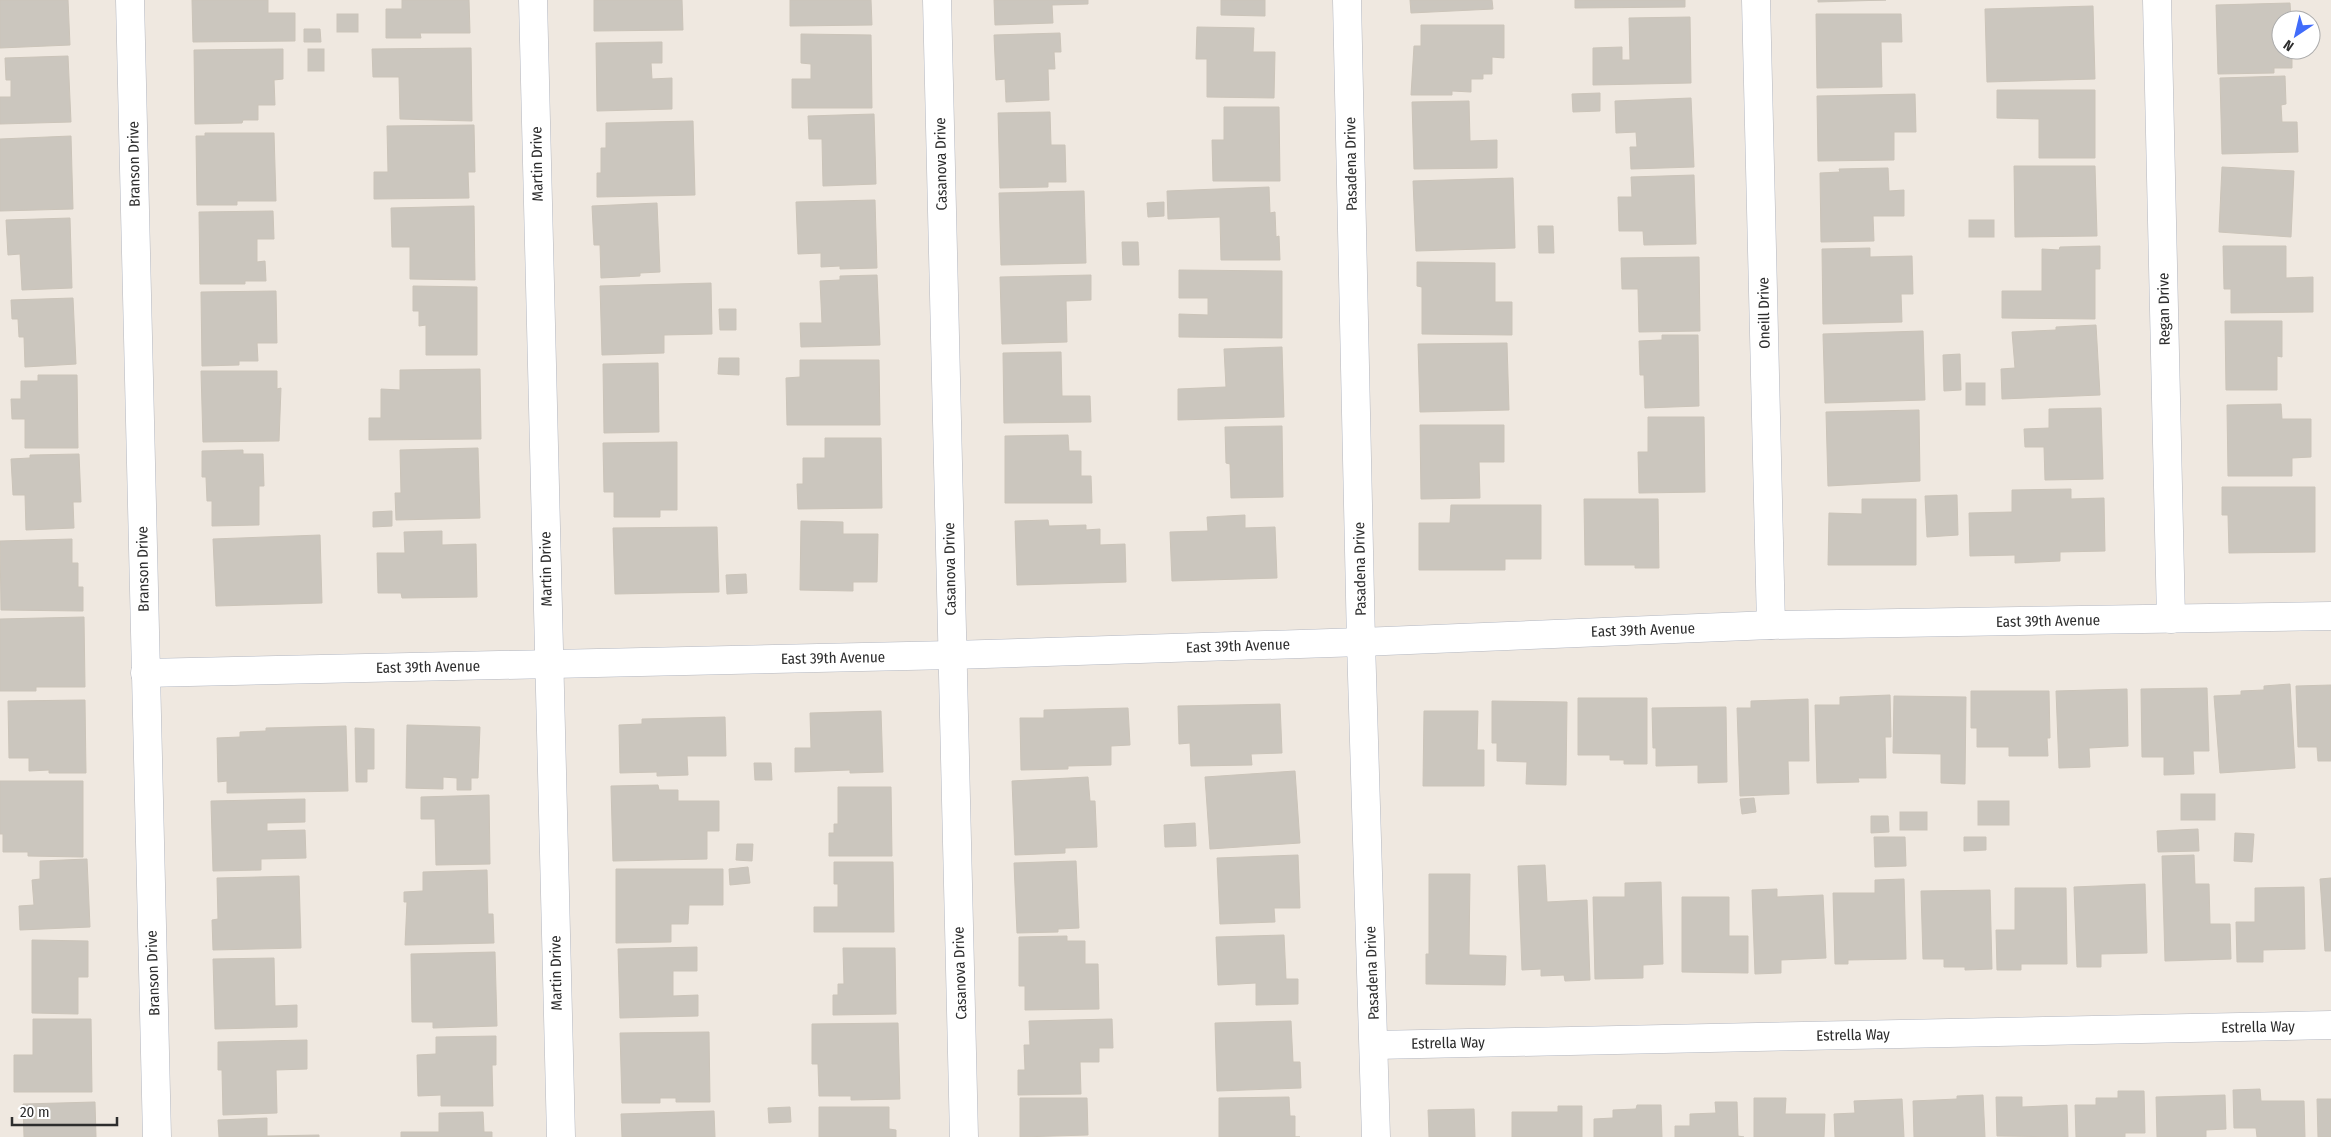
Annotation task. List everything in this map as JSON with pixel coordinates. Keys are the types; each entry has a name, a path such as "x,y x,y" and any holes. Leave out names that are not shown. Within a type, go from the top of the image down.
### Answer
{"street":[{"name":"Branson Drive","path":"130,0 157,1137"},
{"name":"Martin Drive","path":"533,0 561,1137"},
{"name":"Casanova Drive","path":"937,0 964,1137"},
{"name":"Pasadena Drive","path":"1347,0 1361,642 1375,1045 1376,1137"},
{"name":"Oneill Drive","path":"1756,0 1771,625"},
{"name":"Regan Drive","path":"2157,0 2171,619"},
{"name":"East 39th Avenue","path":"145,673 952,655 1361,642 1771,625 2331,616"},
{"name":"Estrella Way","path":"1375,1045 2331,1025"}],"building":[{"path":"0,0 68,0 70,45 0,48"},
{"path":"192,0 268,0 268,13 295,13 295,41 193,42"},
{"path":"402,0 469,0 470,33 420,33 421,38 386,38 386,9 402,9"},
{"path":"594,0 682,0 683,30 594,31"},
{"path":"790,0 871,0 872,25 790,26"},
{"path":"994,0 1088,0 1088,4 1052,5 1053,23 995,25"},
{"path":"1221,0 1265,0 1265,16 1221,15"},
{"path":"1410,0 1492,0 1493,9 1411,13"},
{"path":"1575,0 1685,0 1685,7 1575,8"},
{"path":"1818,0 1886,0 1818,2"},
{"path":"2290,3 2290,10 2271,10 2271,60 2292,60 2292,68 2274,68 2274,73 2218,74 2216,5"},
{"path":"2093,6 2095,79 1987,82 1985,9"},
{"path":"337,14 358,14 358,32 337,32"},
{"path":"1816,14 1901,14 1902,42 1881,42 1882,87 1817,88"},
{"path":"1690,17 1691,83 1593,85 1593,48 1622,47 1622,60 1630,60 1629,18"},
{"path":"1421,25 1504,25 1504,58 1492,57 1492,74 1483,74 1483,79 1471,79 1471,92 1452,91 1452,95 1411,95 1414,46 1421,46"},
{"path":"1197,27 1254,28 1253,52 1275,52 1274,98 1207,97 1207,59 1196,59"},
{"path":"304,29 320,29 321,42 304,42"},
{"path":"1060,33 1061,52 1054,52 1055,69 1048,69 1049,100 1006,102 1005,79 996,80 994,35"},
{"path":"801,34 871,35 872,108 792,108 792,79 811,79 811,64 801,63"},
{"path":"662,42 662,63 651,63 652,79 672,78 672,109 597,111 596,43"},
{"path":"471,48 472,121 400,119 399,77 373,77 372,49"},
{"path":"283,49 283,79 274,80 275,105 258,105 258,120 243,120 242,123 195,124 194,50"},
{"path":"308,49 324,49 324,71 308,71"},
{"path":"68,56 71,122 0,124 0,97 11,97 11,80 6,80 5,58"},
{"path":"2285,76 2286,104 2281,105 2282,122 2297,122 2298,152 2222,154 2220,78"},
{"path":"1997,90 2095,90 2095,158 2039,158 2039,119 1997,118"},
{"path":"1600,93 1600,111 1573,112 1572,94"},
{"path":"1915,94 1916,132 1894,132 1894,160 1818,161 1817,96"},
{"path":"1691,98 1694,167 1631,169 1630,147 1637,147 1636,132 1616,133 1615,101"},
{"path":"1469,101 1470,141 1497,140 1497,168 1414,169 1412,102"},
{"path":"1224,107 1279,107 1280,181 1213,181 1212,140 1224,140"},
{"path":"1050,112 1051,145 1065,145 1066,182 1048,182 1048,187 1000,188 998,113"},
{"path":"874,114 876,184 823,186 822,139 809,139 808,116"},
{"path":"693,121 695,195 597,197 597,173 601,173 601,148 606,148 606,123"},
{"path":"474,125 475,172 468,172 469,198 374,199 374,172 388,172 387,126"},
{"path":"205,133 274,133 276,201 237,201 237,205 197,205 196,136 205,136"},
{"path":"71,136 73,209 0,211 0,139"},
{"path":"2014,166 2095,166 2097,236 2015,237"},
{"path":"2222,167 2294,171 2291,237 2219,232"},
{"path":"1888,168 1889,191 1904,190 1904,216 1873,216 1874,241 1821,242 1820,173 1840,172 1839,169"},
{"path":"1694,175 1696,244 1644,245 1643,231 1619,231 1618,197 1632,197 1631,177"},
{"path":"1513,178 1515,248 1416,251 1413,181"},
{"path":"1269,187 1270,213 1275,212 1276,237 1279,236 1280,260 1221,260 1220,217 1168,219 1167,191"},
{"path":"1084,191 1086,263 1001,265 999,193"},
{"path":"875,200 877,268 840,269 840,266 821,267 821,253 798,254 796,202"},
{"path":"1164,202 1164,216 1148,217 1147,203"},
{"path":"657,203 660,272 640,273 640,276 601,278 600,245 594,245 592,206"},
{"path":"474,206 475,280 410,279 410,247 392,247 391,208"},
{"path":"273,211 274,239 257,239 257,262 265,261 266,281 245,281 245,284 200,284 199,212"},
{"path":"70,218 72,288 22,290 20,254 8,255 6,220"},
{"path":"1969,220 1994,220 1994,237 1969,237"},
{"path":"1538,226 1553,226 1554,253 1539,253"},
{"path":"1122,242 1138,242 1139,265 1123,265"},
{"path":"2100,246 2100,269 2095,269 2095,319 2002,318 2002,291 2042,291 2042,249 2059,250 2060,247"},
{"path":"2223,246 2286,246 2286,278 2313,277 2313,312 2231,313 2231,289 2224,289"},
{"path":"1870,248 1870,257 1912,256 1913,294 1901,294 1902,322 1823,324 1822,249"},
{"path":"1699,257 1700,331 1639,332 1638,289 1622,289 1621,258"},
{"path":"1417,262 1495,263 1495,302 1512,302 1512,335 1422,334 1422,287 1417,286"},
{"path":"1179,270 1282,271 1282,338 1179,337 1179,314 1208,315 1208,298 1179,298"},
{"path":"877,275 880,345 801,347 800,323 822,323 820,281 840,280 840,276"},
{"path":"1091,275 1091,300 1066,301 1067,342 1002,344 1000,277"},
{"path":"711,283 712,334 664,335 664,353 602,355 600,286"},
{"path":"413,286 477,287 477,355 426,355 426,325 419,326 419,311 413,311"},
{"path":"276,291 277,343 257,343 258,361 239,361 239,365 202,366 201,292"},
{"path":"73,298 76,364 25,367 24,337 19,337 18,319 12,319 11,300"},
{"path":"719,309 736,309 736,330 720,330"},
{"path":"2225,321 2282,321 2282,357 2277,356 2277,390 2226,390"},
{"path":"2096,325 2100,395 2002,399 2001,369 2015,368 2012,332 2056,330 2056,327"},
{"path":"1923,331 1925,400 1825,403 1823,334"},
{"path":"1662,335 1698,335 1699,406 1645,408 1644,375 1640,375 1639,341 1662,340"},
{"path":"1507,343 1509,410 1420,412 1418,344"},
{"path":"1282,347 1284,417 1178,420 1178,389 1226,387 1224,349"},
{"path":"1061,352 1062,396 1090,396 1091,422 1004,423 1003,353"},
{"path":"1960,354 1961,390 1944,391 1943,355"},
{"path":"719,358 739,358 739,375 718,374"},
{"path":"800,360 879,360 880,425 787,425 786,378 800,377"},
{"path":"658,363 659,432 604,433 603,364"},
{"path":"480,369 481,439 369,440 369,418 381,418 381,389 400,390 400,370"},
{"path":"201,371 277,371 277,389 281,388 279,441 203,442"},
{"path":"38,375 77,375 78,448 25,448 25,419 12,419 11,399 21,399 21,381 38,381"},
{"path":"1966,383 1985,383 1985,405 1966,405"},
{"path":"2281,404 2282,419 2311,419 2311,457 2292,458 2292,476 2228,476 2227,405"},
{"path":"2101,408 2103,479 2045,480 2044,447 2025,447 2024,429 2049,428 2049,409"},
{"path":"1919,410 1920,481 1828,486 1826,412"},
{"path":"1648,417 1704,417 1705,492 1639,493 1638,452 1648,452"},
{"path":"1420,425 1504,425 1504,462 1479,462 1480,498 1421,499"},
{"path":"1282,426 1283,497 1231,498 1230,464 1226,463 1225,427"},
{"path":"1068,435 1069,451 1081,451 1081,476 1091,476 1092,503 1005,503 1005,436"},
{"path":"825,438 881,438 882,508 798,509 797,484 803,484 803,458 825,458"},
{"path":"677,442 677,510 660,510 660,517 614,517 614,492 604,492 603,443"},
{"path":"478,448 480,518 396,520 395,493 401,493 400,450"},
{"path":"243,450 243,454 263,454 264,486 259,486 259,525 212,526 212,501 207,501 206,477 202,477 202,451"},
{"path":"79,454 81,502 73,502 74,528 26,530 25,495 13,495 11,459 30,458 30,455"},
{"path":"2222,487 2315,487 2315,552 2229,553 2228,515 2222,515"},
{"path":"2071,489 2071,499 2104,498 2105,551 2060,552 2060,561 2015,563 2015,555 1970,556 1969,513 2012,512 2012,490"},
{"path":"1957,495 1958,535 1927,537 1925,496"},
{"path":"1584,499 1658,499 1659,568 1635,568 1635,565 1585,565"},
{"path":"1862,499 1916,499 1916,565 1828,565 1829,513 1862,514"},
{"path":"1451,505 1541,505 1541,559 1505,559 1505,570 1419,570 1419,523 1450,523"},
{"path":"392,511 392,526 373,527 373,512"},
{"path":"1245,515 1245,528 1275,527 1277,578 1172,581 1170,532 1208,531 1207,517"},
{"path":"1048,520 1049,526 1086,525 1086,530 1100,529 1100,545 1125,544 1126,582 1017,585 1015,521"},
{"path":"801,521 843,522 843,534 878,534 877,582 853,582 853,591 800,590"},
{"path":"717,527 719,592 615,594 613,528"},
{"path":"442,531 442,545 476,544 477,597 402,598 401,593 378,593 377,553 405,553 404,532"},
{"path":"320,535 322,603 216,606 213,539"},
{"path":"72,539 72,563 78,563 78,587 83,587 83,611 1,610 0,541"},
{"path":"746,574 747,593 727,594 726,575"},
{"path":"84,617 85,687 36,687 36,691 0,691 0,619"},
{"path":"2290,684 2295,768 2220,773 2214,696 2241,695 2241,691 2264,690 2264,686"},
{"path":"2331,685 2331,761 2318,761 2317,747 2298,747 2296,686"},
{"path":"2207,688 2209,751 2193,751 2194,774 2164,775 2164,757 2142,757 2141,689"},
{"path":"2127,689 2128,746 2089,748 2090,767 2059,768 2056,691"},
{"path":"1971,691 2049,691 2050,738 2047,738 2048,756 2009,756 2009,747 1977,747 1977,728 1971,728"},
{"path":"1890,695 1891,737 1885,737 1886,778 1858,778 1859,782 1817,783 1815,705 1840,705 1840,697"},
{"path":"1894,696 1966,697 1965,784 1941,783 1941,754 1893,753"},
{"path":"1578,698 1647,698 1647,764 1624,764 1624,760 1610,760 1610,755 1578,755"},
{"path":"1808,699 1809,761 1788,761 1789,794 1740,796 1737,708 1751,708 1751,701"},
{"path":"85,700 86,773 49,773 49,770 29,771 29,758 9,758 8,701"},
{"path":"1492,701 1567,702 1566,785 1526,784 1527,762 1497,761 1497,743 1492,743"},
{"path":"1280,704 1282,753 1251,754 1252,765 1191,766 1190,743 1179,744 1178,706"},
{"path":"1726,707 1727,782 1698,783 1698,765 1656,766 1656,748 1653,748 1652,708"},
{"path":"1128,708 1130,745 1111,746 1111,765 1068,766 1068,769 1021,770 1020,718 1044,718 1044,710"},
{"path":"881,711 883,772 850,773 850,770 795,772 795,748 811,748 810,713"},
{"path":"1424,711 1478,711 1477,750 1484,750 1484,786 1423,786"},
{"path":"725,717 726,756 687,756 688,775 657,776 657,772 620,773 619,725 642,724 642,719"},
{"path":"407,725 480,727 478,778 471,778 471,790 457,790 457,778 443,777 443,789 406,788"},
{"path":"346,726 348,791 227,793 227,781 218,782 217,738 240,737 240,732 266,731 266,728"},
{"path":"355,728 374,729 374,769 367,769 367,782 356,782"},
{"path":"754,763 771,763 772,780 755,780"},
{"path":"1295,771 1300,843 1210,849 1205,777"},
{"path":"1088,777 1090,801 1095,801 1097,847 1065,848 1065,853 1015,855 1012,781"},
{"path":"0,781 83,781 83,857 28,856 28,852 3,852 3,834 0,834"},
{"path":"658,785 659,790 678,790 678,801 719,801 719,831 707,831 707,859 613,861 611,786"},
{"path":"838,787 891,787 892,856 829,856 829,833 834,833 834,824 838,824"},
{"path":"2181,794 2215,794 2215,820 2181,820"},
{"path":"489,795 490,864 436,865 435,819 421,819 421,797"},
{"path":"1754,798 1756,812 1742,814 1740,799"},
{"path":"305,799 305,822 267,823 267,831 305,830 306,858 261,859 261,870 213,871 211,801"},
{"path":"1978,801 2009,801 2009,825 1978,825"},
{"path":"1900,812 1927,812 1927,830 1900,830"},
{"path":"1871,816 1888,816 1889,832 1871,833"},
{"path":"1195,823 1196,846 1165,847 1164,825"},
{"path":"2198,829 2199,851 2158,852 2157,831"},
{"path":"2235,833 2254,834 2252,862 2234,861"},
{"path":"1874,837 1905,837 1906,866 1875,867"},
{"path":"1964,837 1986,837 1986,850 1964,851"},
{"path":"737,844 753,844 752,861 736,860"},
{"path":"1298,855 1300,908 1274,908 1275,922 1220,924 1217,858"},
{"path":"2194,855 2195,884 2209,884 2210,924 2230,924 2231,959 2165,961 2162,856"},
{"path":"87,859 90,927 20,930 19,906 34,905 32,880 40,879 40,861"},
{"path":"1076,861 1079,928 1058,929 1058,932 1017,933 1014,863"},
{"path":"834,862 893,862 894,932 814,932 814,907 838,907 838,884 834,884"},
{"path":"1545,865 1547,902 1587,900 1590,980 1565,981 1564,975 1541,976 1541,969 1522,970 1518,866"},
{"path":"748,867 750,883 730,885 729,869"},
{"path":"616,869 723,869 723,905 689,905 688,924 671,924 671,942 616,943"},
{"path":"487,870 488,914 493,914 494,943 405,945 407,902 404,902 404,892 423,891 423,872"},
{"path":"1429,874 1470,874 1469,955 1506,956 1505,985 1426,984 1426,954 1429,954"},
{"path":"299,876 301,948 213,950 212,920 218,919 217,878"},
{"path":"2331,878 2331,951 2325,951 2320,879"},
{"path":"1904,879 1906,959 1848,960 1848,964 1835,964 1833,893 1875,893 1875,880"},
{"path":"1661,882 1663,964 1643,965 1643,978 1595,979 1593,897 1625,897 1625,883"},
{"path":"2145,884 2147,953 2101,954 2101,967 2077,967 2074,887"},
{"path":"2304,887 2305,949 2263,950 2263,962 2237,962 2236,922 2255,922 2255,888"},
{"path":"2015,888 2066,888 2067,964 2021,964 2021,970 1997,970 1996,930 2015,930"},
{"path":"1777,889 1777,897 1823,895 1826,958 1781,960 1781,973 1755,974 1752,890"},
{"path":"1990,890 1992,969 1965,970 1965,967 1944,967 1944,959 1923,959 1921,891"},
{"path":"1682,897 1729,897 1729,936 1748,936 1748,973 1682,972"},
{"path":"1284,935 1286,979 1298,979 1298,1004 1256,1005 1256,983 1218,985 1216,937"},
{"path":"1067,936 1067,941 1085,941 1085,964 1098,964 1099,1009 1025,1010 1025,986 1019,986 1019,937"},
{"path":"32,940 88,941 88,977 78,977 78,1014 32,1013"},
{"path":"697,947 697,971 673,971 673,996 698,995 698,1016 620,1018 618,949"},
{"path":"843,948 895,948 896,1014 833,1015 833,995 838,995 838,984 844,984"},
{"path":"495,952 497,1026 433,1028 433,1022 412,1022 411,954"},
{"path":"274,958 275,1006 297,1005 297,1027 215,1029 213,959"},
{"path":"33,1019 91,1019 92,1092 14,1092 14,1055 33,1055"},
{"path":"1112,1019 1113,1048 1099,1048 1099,1062 1080,1062 1081,1094 1018,1095 1018,1070 1025,1070 1024,1045 1030,1045 1029,1021"},
{"path":"1291,1021 1293,1062 1300,1062 1301,1088 1217,1091 1215,1023"},
{"path":"898,1023 900,1099 851,1100 851,1096 819,1096 818,1064 812,1064 812,1024"},
{"path":"709,1032 710,1102 676,1102 676,1098 660,1098 660,1103 622,1103 620,1033"},
{"path":"496,1036 496,1065 492,1065 493,1106 441,1106 441,1095 418,1096 417,1055 436,1054 436,1037"},
{"path":"307,1040 307,1069 276,1070 277,1113 223,1115 222,1070 218,1070 218,1042"},
{"path":"2260,1089 2261,1101 2304,1101 2305,1137 2257,1137 2256,1128 2234,1128 2233,1090"},
{"path":"2118,1091 2144,1091 2145,1133 2125,1133 2125,1137 2076,1137 2075,1105 2096,1105 2096,1098 2118,1098"},
{"path":"1983,1095 1985,1137 1914,1137 1913,1101 1957,1099 1957,1096"},
{"path":"2225,1095 2226,1129 2206,1130 2206,1137 2157,1137 2156,1097"},
{"path":"1289,1097 1290,1116 1295,1116 1295,1137 1219,1137 1219,1098"},
{"path":"1996,1097 2022,1097 2022,1107 2067,1105 2068,1137 1997,1136"},
{"path":"1020,1098 1087,1098 1088,1135 1020,1137"},
{"path":"1754,1098 1786,1098 1785,1114 1825,1114 1824,1137 1754,1137"},
{"path":"1902,1099 1904,1137 1835,1137 1834,1114 1855,1113 1854,1101"},
{"path":"2317,1099 2331,1099 2331,1137 2318,1137"},
{"path":"95,1102 96,1137 24,1137 23,1104"},
{"path":"1715,1102 1737,1102 1738,1136 1744,1137 1675,1137 1675,1126 1690,1126 1690,1114 1716,1113"},
{"path":"1637,1105 1661,1105 1662,1137 1594,1137 1594,1119 1613,1118 1613,1110 1636,1109"},
{"path":"1558,1106 1582,1106 1582,1137 1512,1137 1512,1112 1558,1112"},
{"path":"790,1107 791,1122 769,1123 768,1108"},
{"path":"819,1107 889,1107 889,1129 896,1130 896,1137 819,1137"},
{"path":"1474,1109 1475,1137 1429,1137 1428,1110"},
{"path":"714,1111 715,1137 622,1137 621,1114"},
{"path":"483,1112 484,1132 492,1132 492,1137 401,1137 401,1132 439,1132 439,1113"},
{"path":"267,1118 267,1136 319,1135 319,1137 219,1137 218,1120"}]}
